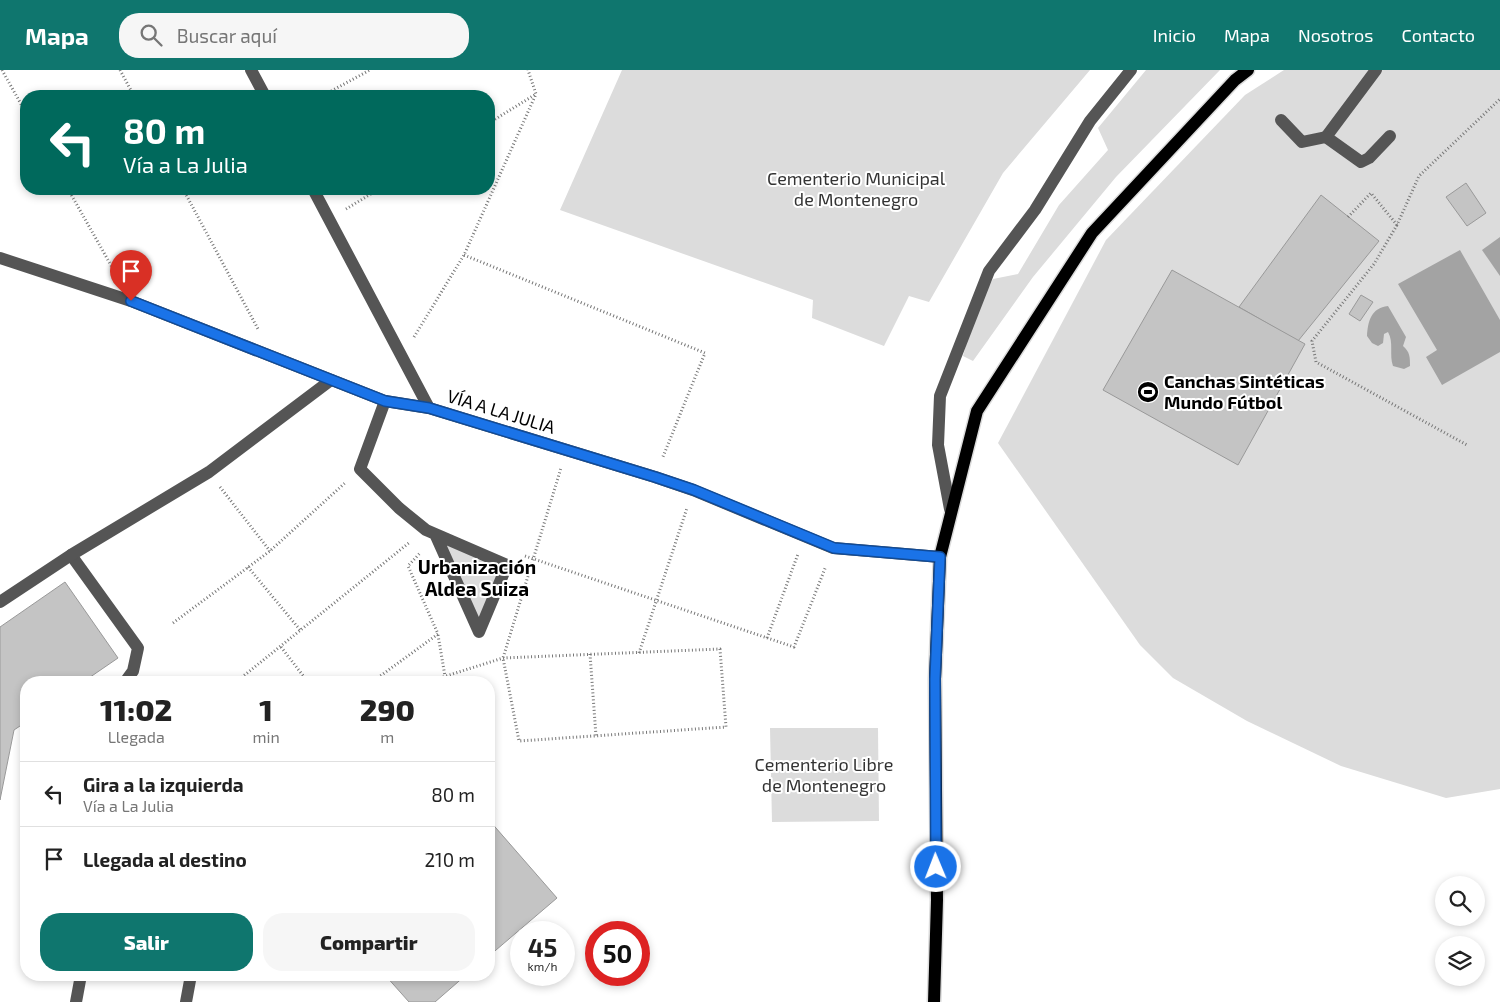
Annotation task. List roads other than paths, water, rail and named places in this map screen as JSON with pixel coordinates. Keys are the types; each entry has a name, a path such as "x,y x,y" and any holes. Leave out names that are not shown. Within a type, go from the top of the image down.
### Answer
{"main road":[{"path":"934,1002 937,900 935,679 940,557 950,509 976,411 1092,233 1235,80 1248,70"}],"street":[{"path":"251,70 261,90"},
{"path":"950,509 938,445 940,396 989,271 1035,210 1090,121 1131,70"},
{"path":"1281,120 1302,142 1326,137 1376,70"},
{"path":"1326,137 1361,162 1369,158 1390,136"},
{"path":"316,195 429,408"},
{"name":"VÍA A LA JULIA","path":"0,258 131,301 385,401 429,408 694,490 834,548 940,557"},
{"path":"0,602 71,555 209,472 331,380"},
{"path":"385,401 360,469 399,508 431,533 507,565 479,632 464,597 431,533"},
{"path":"71,555 138,648 133,671 129,676"},
{"path":"76,1002 80,981"},
{"path":"186,1002 190,981"}],"place":[{"name":"Canchas Sintéticas Mundo Fútbol","path":"1148,392"}],"district":[{"name":"Urbanización Aldea Suiza","path":"477,578"}],"park label":[{"name":"Cementerio Municipal de Montenegro","path":"856,189"},
{"name":"Cementerio Libre de Montenegro","path":"824,775"}]}
